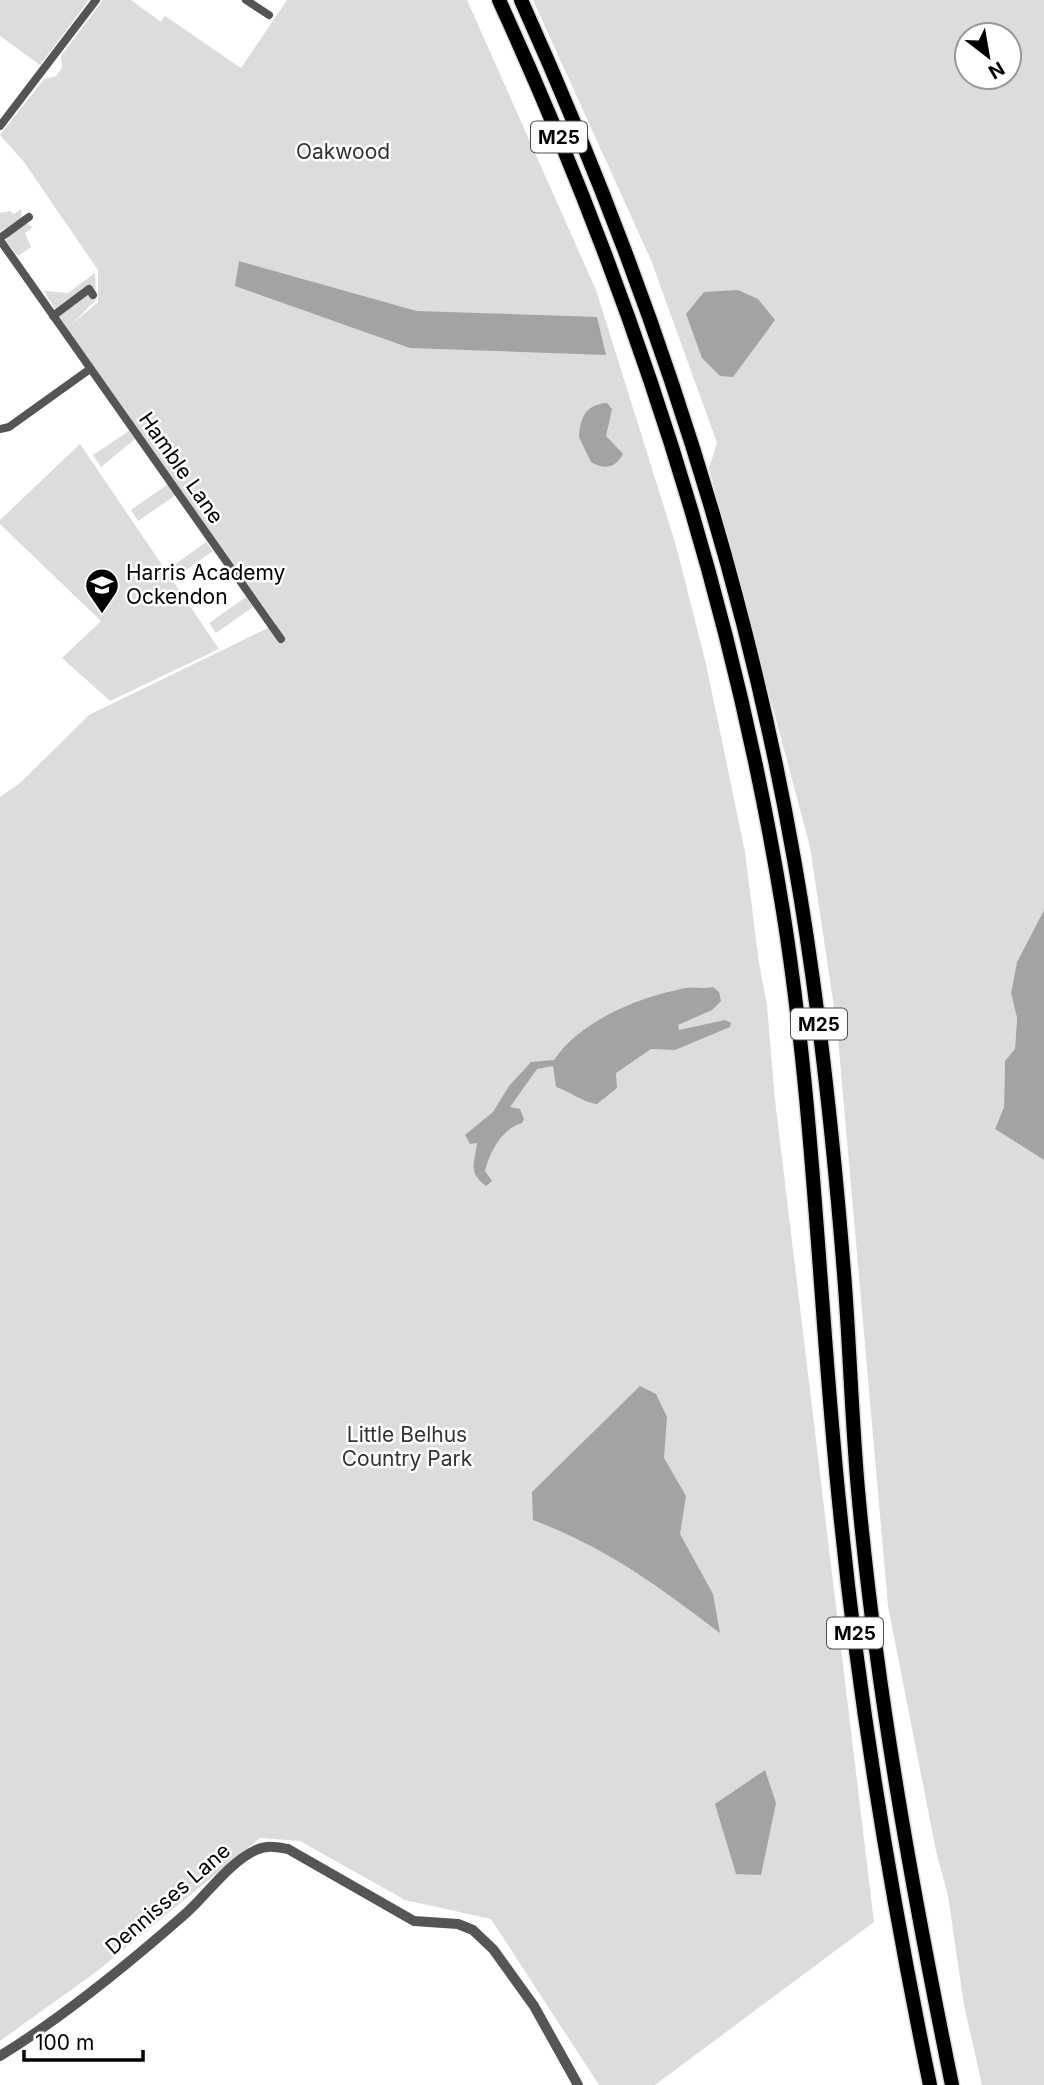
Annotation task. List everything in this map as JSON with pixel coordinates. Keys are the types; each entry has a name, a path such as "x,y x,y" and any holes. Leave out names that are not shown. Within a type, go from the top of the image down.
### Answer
{"highway":[{"name":"M25","path":"499,0 587,206 648,367 710,569 765,804 791,963 809,1107 846,1567 886,1846 930,2085"},
{"name":"M25","path":"521,0 625,251 678,396 728,561 775,757 804,915 829,1112 859,1495 871,1599 913,1876 952,2085"}],"street":[{"path":"0,126 96,0"},
{"path":"246,0 269,15"},
{"name":"Hamble Lane","path":"30,218 0,239 281,639"},
{"path":"53,316 89,289"},
{"path":"0,429 9,428 90,369"},
{"name":"Dennisses Lane","path":"0,2056 29,2038 185,1914 233,1866 256,1850 271,1846 288,1849 414,1921 458,1924 473,1930 493,1949 534,2006 578,2085"}],"green space":[{"path":"0,0 89,0 40,65 0,36"},
{"name":"Little Belhus Country Park","path":"103,0 131,0 161,22 165,16 241,68 287,0 467,0 596,290 675,542 706,664 745,852 767,1005 775,1100 874,1922 655,2085 599,2085 491,1919 405,1900 300,1841 260,1838 96,1972 0,2041 0,797 20,783 89,715 276,624 67,329 44,291 68,293 95,273 96,300 72,324 98,302 98,270 24,162 0,135 44,79 56,76 62,68 61,56","holes":["239,261 417,311 236,286"]},
{"path":"533,0 1044,0 1044,910 1017,962 1011,993 1017,1018 1015,1049 1005,1062 1004,1107 995,1129 1044,1160 1044,2085 982,2085 964,2005 948,1896 936,1851 888,1606 837,1027 810,847 709,468 717,443 651,260"},
{"path":"21,209 22,220 0,231 0,213 10,211 14,214"},
{"path":"26,223 33,227 25,233 31,247 18,256 6,241 8,236"},
{"path":"129,431 135,439 101,467 93,455"},
{"path":"80,444 219,649 110,701 62,658 101,621 0,524 0,520"},
{"path":"168,484 176,495 138,521 131,510"},
{"path":"206,542 213,551 176,577 170,568"},
{"path":"246,597 253,607 216,633 209,623"}],"shaded area":[{"path":"239,261 417,311 597,317 606,355 410,348 235,286"},
{"path":"738,290 758,299 775,320 733,377 720,376 702,358 686,314 704,292"},
{"path":"607,403 612,409 606,436 623,454 613,465 605,467 591,462 579,437 585,413 594,406"},
{"path":"1044,910 1044,1160 995,1129 1004,1107 1005,1061 1015,1049 1017,1018 1011,993 1017,962"},
{"path":"713,987 719,992 721,1001 712,1010 678,1025 679,1030 725,1020 731,1023 730,1027 675,1050 651,1049 616,1073 617,1088 597,1104 556,1087 553,1066 537,1069 510,1107 520,1109 524,1119 522,1123 508,1130 490,1156 485,1171 492,1181 486,1186 480,1181 474,1172 477,1143 470,1144 465,1135 493,1112 509,1086 531,1062 554,1060 579,1033 612,1012 631,1004 686,988"},
{"path":"640,1386 656,1394 667,1417 664,1458 686,1496 680,1534 713,1594 720,1633 631,1569 585,1543 533,1520 532,1492"},
{"path":"765,1770 776,1803 761,1875 736,1874 715,1804"}],"place":[{"name":"Harris Academy Ockendon","path":"102,615"}],"park label":[{"name":"Oakwood","path":"343,152"}]}
